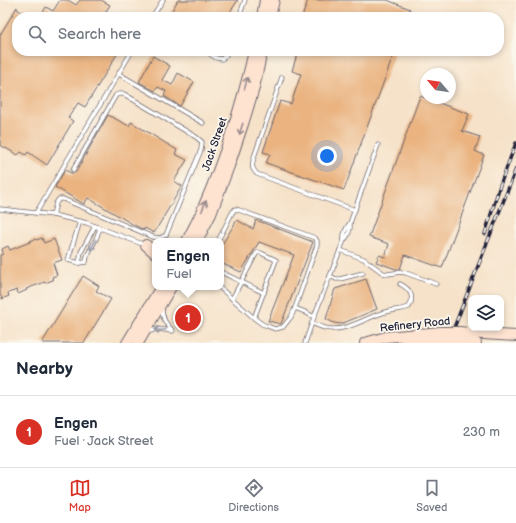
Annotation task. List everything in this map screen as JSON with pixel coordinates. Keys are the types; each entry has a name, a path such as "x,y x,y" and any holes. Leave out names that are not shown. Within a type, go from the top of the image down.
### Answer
{"main road":[{"path":"263,12 265,0"},
{"path":"271,12 274,0"},
{"name":"Jack Street","path":"189,238 203,210 221,163 246,85 253,56"},
{"name":"Jack Street","path":"199,238 211,214 243,124 254,88 261,56"},
{"path":"206,238 215,216 219,192"},
{"path":"127,343 159,290"},
{"path":"140,340 169,290"},
{"name":"Refinery Road","path":"364,343 386,340 440,337 516,336"},
{"name":"Refinery Road","path":"405,343 440,337"},
{"name":"Refinery Road","path":"465,337 476,343"}],"lane":[{"path":"155,12 163,0"},
{"path":"241,12 245,0"},
{"path":"36,213 129,56"},
{"path":"213,56 222,59 225,56"},
{"path":"119,74 203,123"},
{"path":"282,77 254,157 252,164 253,170 257,174 355,210"},
{"path":"53,215 58,199 63,199 153,237 160,238 166,235 201,150 202,142 124,94 119,94 116,95 73,170"},
{"path":"306,342 340,250 344,240 347,238 351,227 350,223 378,145"},
{"path":"0,209 53,215 80,221 151,247"},
{"path":"220,238 235,209 315,238 317,241 317,245 295,308 291,317 283,327 275,328 262,324 222,290"},
{"path":"80,221 68,260 79,263 86,262 87,256 100,228"},
{"path":"79,263 81,252 95,226"},
{"path":"340,250 364,259 383,273 406,273 436,284"},
{"path":"232,299 258,252 276,260 254,318"},
{"path":"330,276 340,279 363,273"},
{"path":"224,274 264,293"},
{"path":"312,323 318,326 333,329 351,326 382,313 397,309 405,309 412,303 410,291 408,288 400,284"},
{"path":"140,340 145,334 157,329 173,331 164,321 162,310 164,299"},
{"path":"295,308 314,317"}],"building":[{"path":"60,0 68,0 76,5 80,0 101,0 110,5 106,12 43,12 46,7 53,11"},
{"path":"178,0 238,0 230,12 171,12"},
{"path":"308,0 387,0 410,9 409,12 304,12"},
{"path":"17,7 17,9 22,12 14,12"},
{"path":"12,15 12,56 116,56 85,107 78,103 68,118 73,121 47,165 28,152 26,155 21,152 18,155 0,145 0,35"},
{"path":"153,56 170,66 162,80 172,85 178,73 194,82 180,106 164,96 166,91 158,87 155,91 139,82"},
{"path":"296,56 393,56 344,190 266,163 270,154 263,152 280,101 291,104 301,74 292,71"},
{"path":"420,96 420,104 442,104 469,114 462,131 480,137 475,151 484,155 442,268 405,255 400,269 376,262 379,255 385,257 389,244 369,237"},
{"path":"108,115 129,126 131,122 177,150 175,154 187,160 174,181 182,186 154,233 145,228 144,230 134,225 88,198 84,204 55,187 65,170 71,173 76,172"},
{"path":"237,220 253,229 256,220 313,242 281,324 268,321 294,255 259,242 241,272 224,264 224,241"},
{"path":"42,238 44,243 54,239 62,260 53,263 57,275 52,277 53,280 26,289 27,290 18,294 17,290 8,293 9,296 2,299 0,294 0,255 3,254 2,249 8,246 10,250 35,239"},
{"path":"83,276 99,286 96,291 111,299 84,343 42,343"},
{"path":"366,279 377,309 341,324 334,323 326,319 335,289"}],"railway":[{"path":"485,234 500,185 516,143"},
{"path":"448,343 516,169"}],"place":[{"name":"Engen","path":"188,318"}]}
